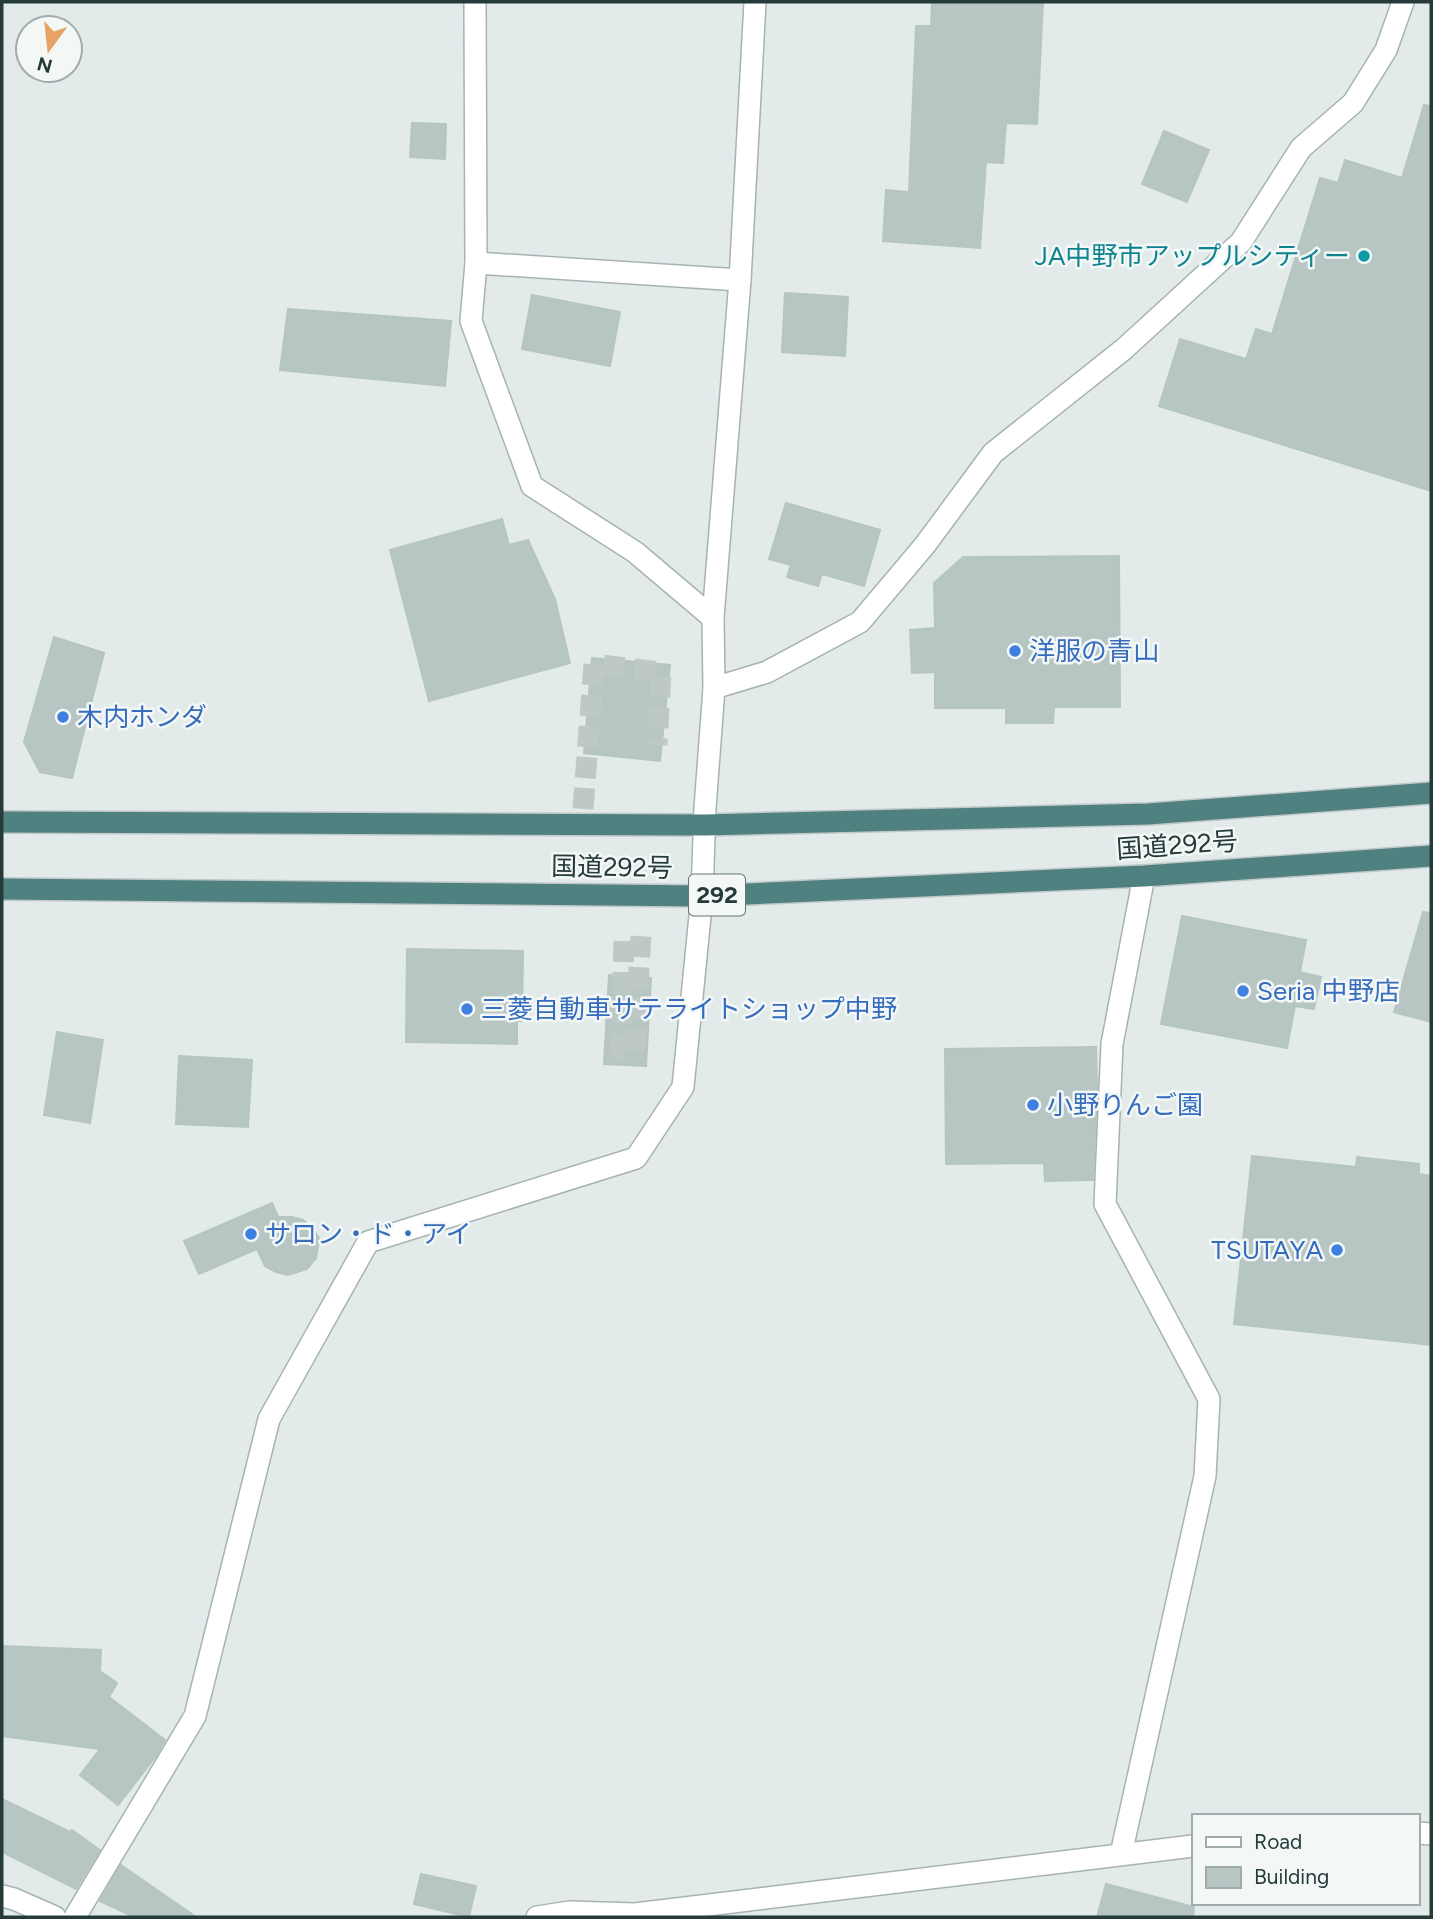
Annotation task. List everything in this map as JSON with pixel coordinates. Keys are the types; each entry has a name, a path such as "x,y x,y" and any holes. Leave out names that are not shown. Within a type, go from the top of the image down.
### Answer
{"highway":[{"name":"国道292号","path":"2,822 705,825 1148,814 1431,793"},
{"name":"国道292号","path":"2,889 702,896 1144,876 1431,856"}],"street":[{"path":"475,2 476,263 471,321 532,486 635,552 713,618"},
{"path":"75,1917 195,1716 269,1419 368,1242 636,1158 683,1087 702,896 714,688 713,618 740,280 755,2"},
{"path":"714,688 767,672 860,622 925,545 993,453 1124,349 1241,242 1301,148 1353,103 1386,50 1403,2"},
{"path":"476,263 740,280"},
{"path":"1121,1854 1205,1476 1209,1399 1105,1204 1112,1044 1144,876"},
{"path":"537,1917 570,1912 635,1914 1192,1846"},
{"path":"2,1896 50,1916"}],"building":[{"path":"932,2 1043,2 1037,124 1006,123 1003,163 986,162 980,248 883,241 886,190 909,192 916,26 931,26"},
{"name":"JA中野市アップルシティー","path":"1424,105 1431,106 1431,491 1159,406 1180,339 1246,359 1256,329 1272,334 1320,178 1338,183 1345,160 1402,178"},
{"path":"412,123 446,124 445,159 410,157"},
{"path":"1164,131 1209,150 1187,202 1142,184"},
{"path":"785,293 848,297 845,356 782,352"},
{"path":"532,295 620,312 610,366 522,349"},
{"path":"288,309 451,321 445,386 280,370"},
{"path":"786,503 880,530 864,586 822,574 818,586 787,577 791,565 769,559"},
{"path":"502,519 509,545 528,540 555,599 570,663 429,701 390,550"},
{"name":"洋服の青山","path":"1119,556 1120,707 1054,707 1053,723 1006,723 1006,708 935,708 935,672 912,673 910,630 935,628 934,583 963,557"},
{"path":"54,637 104,653 72,778 40,772 24,742"},
{"path":"592,658 670,665 660,761 584,753"},
{"path":"1423,912 1431,913 1431,1022 1394,1012"},
{"name":"Seria 中野店","path":"1182,916 1306,940 1300,972 1321,977 1314,1009 1295,1006 1287,1048 1161,1024"},
{"name":"三菱自動車サテライトショップ中野","path":"407,949 523,951 522,1021 517,1021 517,1044 406,1042"},
{"path":"609,975 651,978 646,1066 604,1064"},
{"path":"57,1032 103,1040 90,1123 44,1115"},
{"path":"1096,1047 1093,1180 1045,1181 1044,1163 946,1164 945,1049"},
{"path":"179,1056 252,1060 248,1127 176,1124"},
{"name":"TSUTAYA","path":"1252,1156 1356,1167 1357,1157 1419,1164 1419,1174 1431,1176 1431,1345 1234,1324"},
{"path":"272,1203 278,1217 303,1220 314,1229 319,1239 316,1258 307,1269 288,1275 276,1272 265,1266 257,1249 199,1274 184,1241"},
{"path":"2,1646 101,1650 100,1671 117,1683 109,1697 165,1740 118,1805 80,1775 100,1749 2,1736"},
{"path":"2,1799 70,1832 72,1830 100,1850 76,1889 2,1852"},
{"path":"121,1865 196,1917 134,1917 100,1901"},
{"path":"421,1874 476,1886 469,1917 414,1904"},
{"path":"1106,1884 1194,1907 1193,1917 1097,1917"}],"tunnel":[{"path":"583,809 594,664 661,672 657,745"},
{"path":"624,941 621,1051 634,1051 641,936"}],"place":[{"name":"JA中野市アップルシティー","path":"1364,256"},
{"name":"洋服の青山","path":"1015,651"},
{"name":"木内ホンダ","path":"63,717"},
{"name":"Seria 中野店","path":"1243,991"},
{"name":"三菱自動車サテライトショップ中野","path":"467,1009"},
{"name":"小野りんご園","path":"1033,1105"},
{"name":"サロン・ド・アイ","path":"251,1234"},
{"name":"TSUTAYA","path":"1337,1250"}]}
